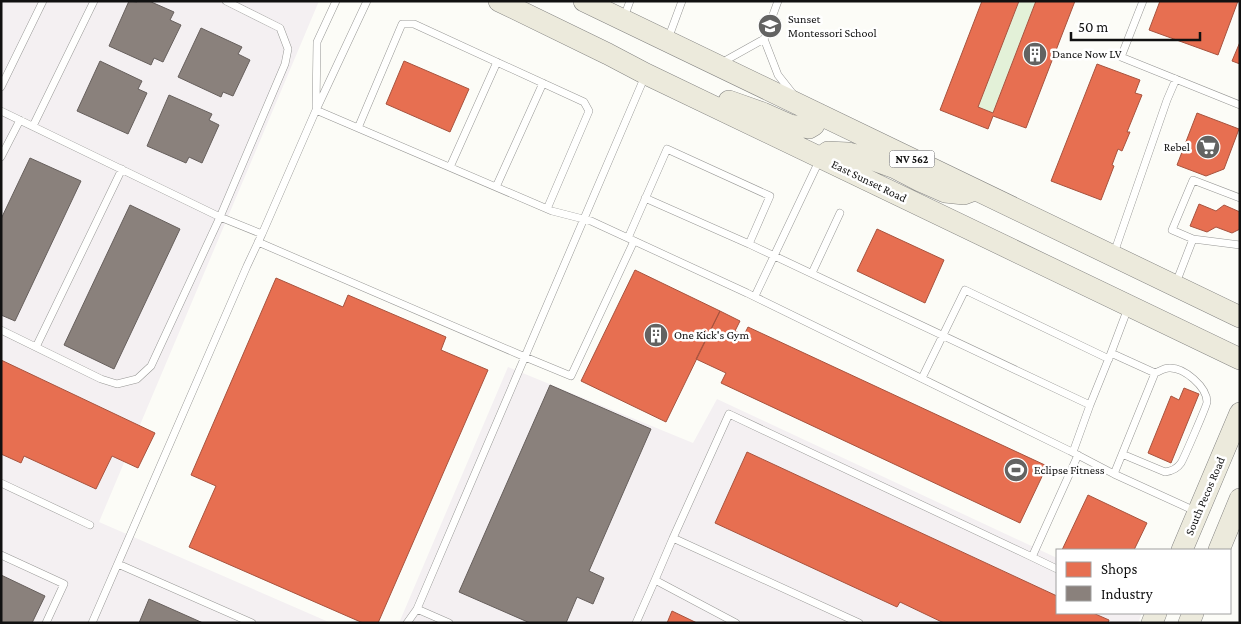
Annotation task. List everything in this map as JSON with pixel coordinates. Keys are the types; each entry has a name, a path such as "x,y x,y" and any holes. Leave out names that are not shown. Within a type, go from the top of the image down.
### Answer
{"main road":[{"name":"East Sunset Road","path":"499,1 583,41 646,74 1240,359"},
{"name":"NV 562","path":"584,1 626,11 667,41 1240,317"},
{"path":"700,100 707,96 722,98 790,125 809,128 814,125 819,114"},
{"path":"820,158 828,152 848,153 894,168 920,182 945,192 964,194 975,190"},
{"name":"South Pecos Road","path":"1182,549 1240,413"},
{"path":"1219,549 1239,500"}],"lane":[{"path":"1,87 43,1"},
{"path":"34,126 94,1"},
{"path":"1,330 101,380 117,384 137,379 151,366 220,217 285,64 288,50 280,28 226,1"},
{"path":"316,110 318,42 336,1"},
{"path":"92,623 316,110 367,1"},
{"path":"667,41 682,1"},
{"path":"717,65 764,39 778,1"},
{"path":"1143,1 1121,57 1240,105"},
{"path":"358,128 402,24 414,24 584,102 589,111 547,209"},
{"path":"764,39 778,75 794,95 819,114"},
{"path":"450,167 497,62"},
{"path":"407,623 416,609 646,74"},
{"path":"1112,256 1176,79"},
{"path":"496,187 543,83"},
{"path":"1,110 220,217 262,234"},
{"path":"316,110 547,209 591,221 631,239 755,296 1114,474 1198,512"},
{"path":"1,157 20,120"},
{"path":"258,242 571,376 631,239 645,198 667,149 770,196 749,244"},
{"path":"755,296 820,158"},
{"path":"36,347 122,169"},
{"path":"1240,198 1193,180 1172,230 1193,239 1240,245"},
{"path":"645,198 774,255 1090,405"},
{"path":"812,273 840,213"},
{"path":"1175,286 1193,239"},
{"path":"922,378 965,290 1110,356 1155,373"},
{"path":"1032,557 1075,454 1090,405 1129,306"},
{"path":"1114,474 1122,454 1155,373 1171,368 1183,371 1196,380 1204,391 1207,403 1181,463 1172,471 1165,472 1122,454"},
{"path":"636,623 729,414 1056,569"},
{"path":"1,483 90,525"},
{"path":"673,538 859,623"},
{"path":"1,555 64,584 46,623"},
{"path":"118,564 252,623"},
{"path":"655,580 736,623"},
{"path":"416,609 436,620 449,623"}],"shaded area":[{"path":"1,1 319,1 99,522 331,623 1,623"},
{"path":"508,367 693,443 717,399 1056,558 1056,614 1142,614 1138,623 399,623"}],"green space":[{"path":"1019,1 1036,1 993,113 978,107"}],"building: Shops":[{"name":"Dance Now LV","path":"982,1 1019,1 978,107 993,113 1036,1 1075,1 1026,128 993,116 988,129 940,110"},
{"path":"1160,1 1238,1 1218,55 1149,30"},
{"path":"1240,42 1240,64 1232,61"},
{"path":"404,61 469,89 450,132 386,104"},
{"path":"1097,64 1140,80 1135,93 1142,95 1127,132 1130,132 1122,151 1118,149 1112,165 1114,166 1101,200 1051,181"},
{"name":"Rebel","path":"1197,113 1239,129 1224,169 1206,176 1177,165"},
{"path":"1199,204 1216,211 1224,205 1240,212 1240,229 1232,233 1216,227 1207,232 1190,226"},
{"path":"877,229 944,260 925,303 857,271"},
{"name":"One Kick's Gym","path":"635,270 720,311 666,422 581,381"},
{"path":"276,278 343,307 348,295 446,337 441,350 488,370 378,623 363,623 189,547 216,486 191,475"},
{"path":"720,311 740,321 735,331 744,335 748,327 1047,466 1020,523 721,383 726,373 696,359"},
{"path":"1,360 155,433 138,468 112,456 96,489 24,456 21,463 1,454"},
{"path":"1184,388 1199,394 1171,463 1148,453 1171,396 1179,400"},
{"path":"747,452 1056,596 1056,614 1095,614 1109,620 1108,623 944,623 900,602 897,607 715,523"},
{"path":"1088,495 1147,523 1134,549 1062,549"},
{"path":"672,611 697,623 667,623"}],"building: Industry":[{"path":"129,1 149,1 174,12 170,20 181,25 163,62 154,58 151,65 109,46"},
{"path":"201,28 242,47 238,54 250,60 233,96 223,92 221,97 178,77"},
{"path":"100,61 142,81 138,89 147,93 128,134 77,111"},
{"path":"169,95 212,114 209,120 219,125 202,163 189,157 186,163 147,146"},
{"path":"30,158 81,181 15,321 1,315 1,219"},
{"path":"130,205 180,229 114,369 64,345"},
{"path":"550,385 651,429 589,571 604,578 593,604 577,597 566,623 530,623 459,592"},
{"path":"1,575 45,596 32,623 1,623"},
{"path":"149,599 203,623 139,623"}],"place":[{"name":"Sunset Montessori School","path":"770,26"},
{"name":"Dance Now LV","path":"1035,54"},
{"name":"Rebel","path":"1208,147"},
{"name":"One Kick's Gym","path":"656,335"},
{"name":"Eclipse Fitness","path":"1016,470"}]}
